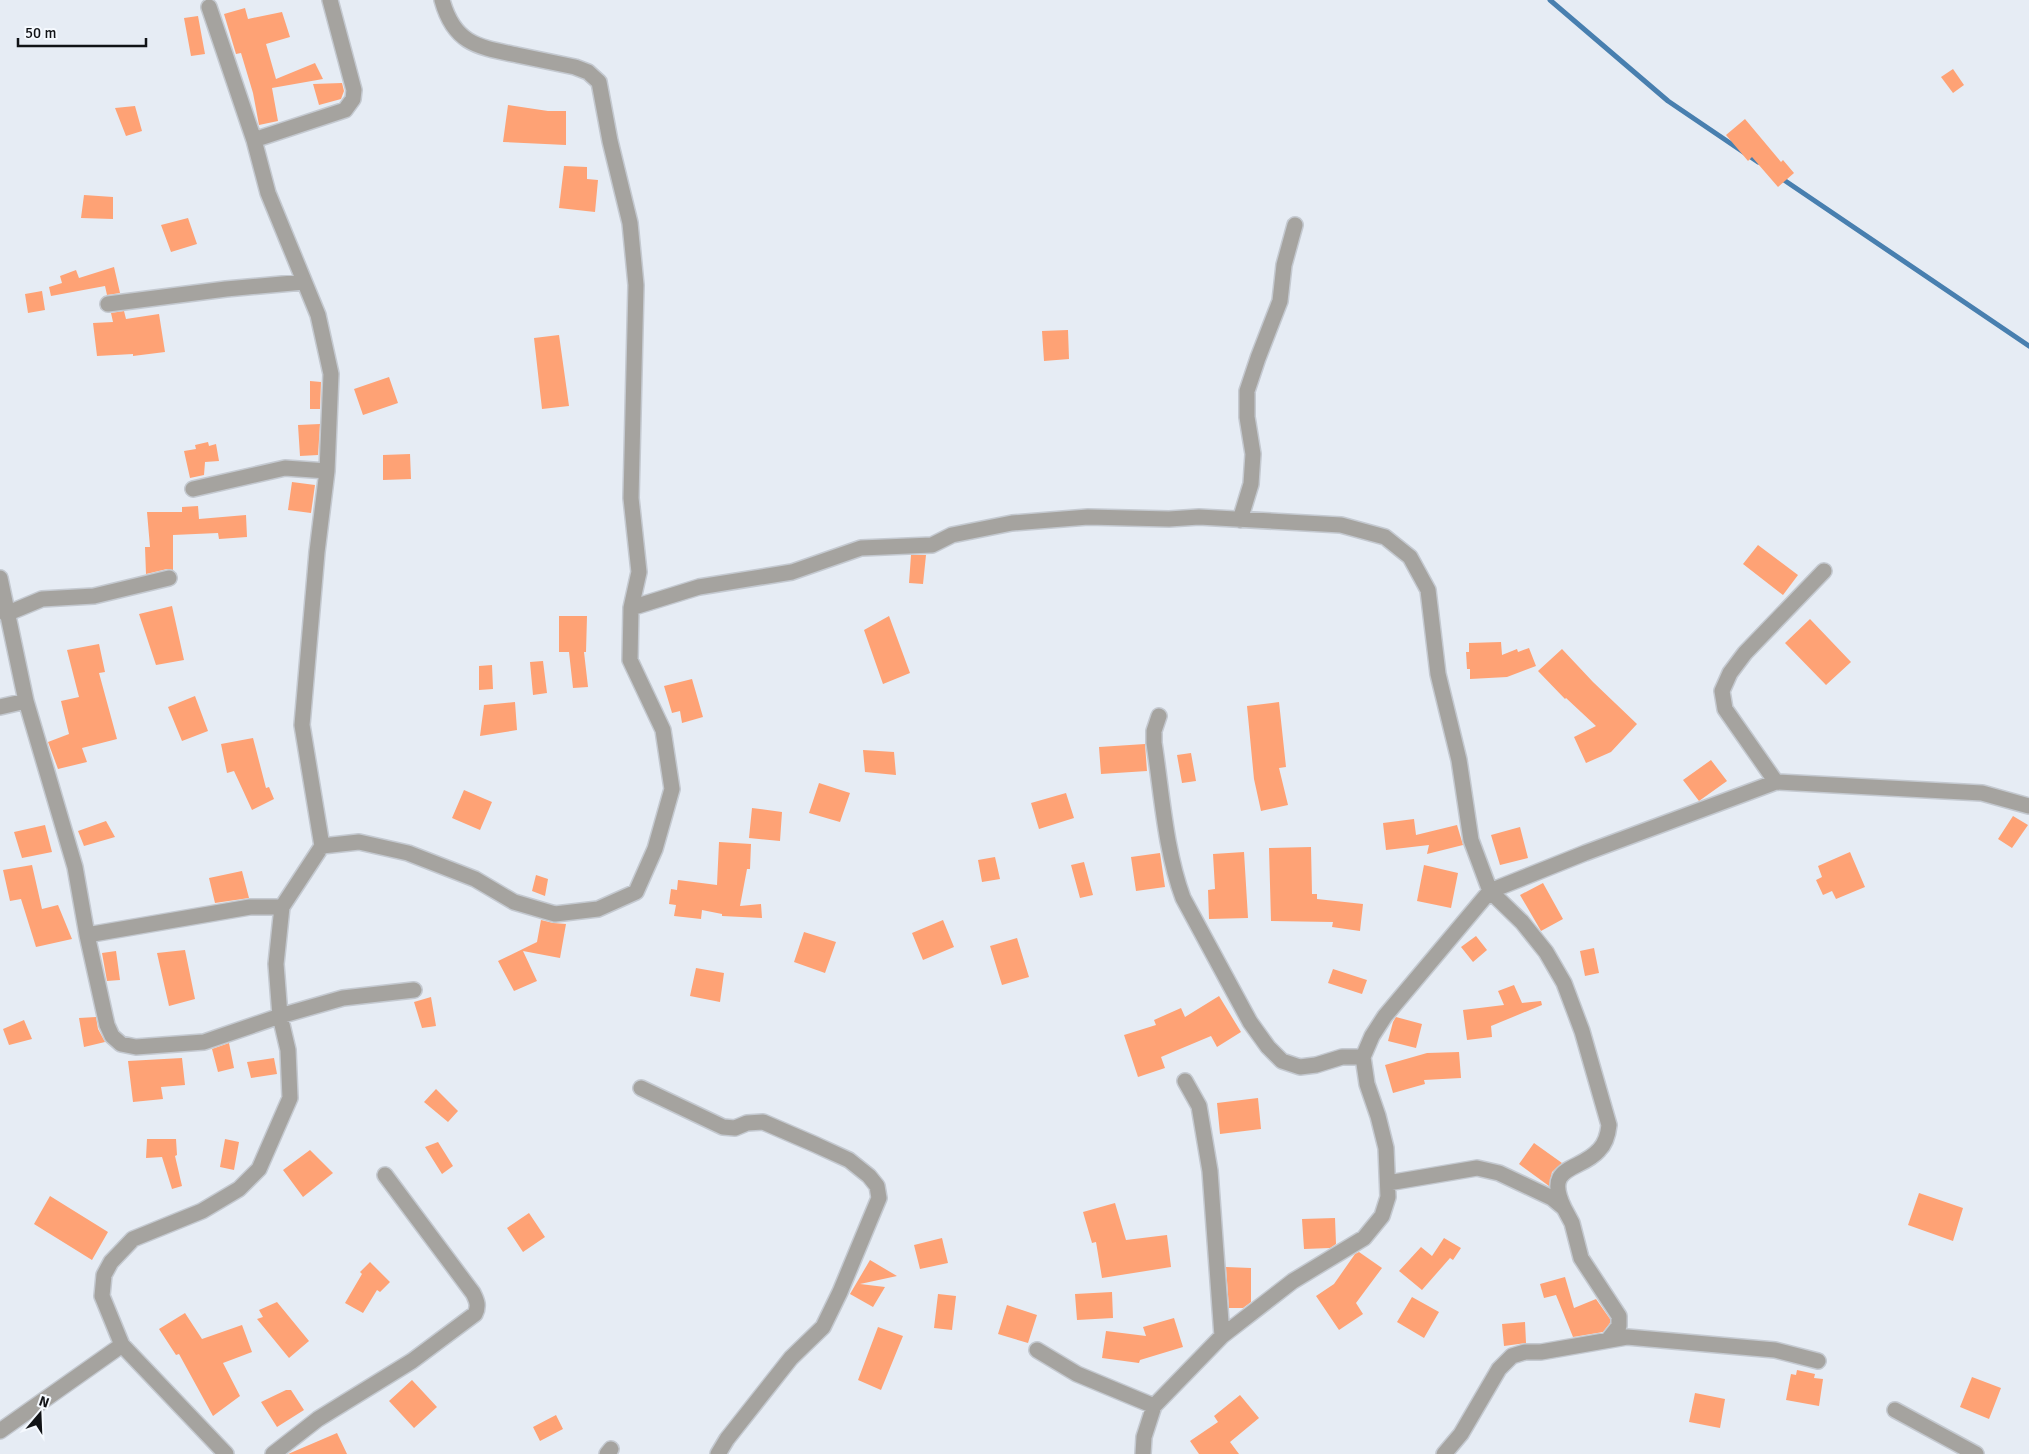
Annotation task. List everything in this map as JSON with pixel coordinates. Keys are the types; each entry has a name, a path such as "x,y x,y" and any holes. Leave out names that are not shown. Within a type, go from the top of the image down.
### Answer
{"street":[{"path":"254,140 345,110 354,99 354,90 330,0"},
{"path":"322,846 359,842 408,853 475,879 514,902 554,914 598,909 636,892 655,849 672,789 663,730 630,660 631,608 639,572 631,498 636,285 630,222 610,141 599,82 588,72 575,67 479,47 464,38 452,26 442,0"},
{"path":"209,7 254,140 268,193 318,315 331,374 327,471 316,562 302,726 322,846 282,907 276,964 280,1016 288,1050 290,1098 268,1151 259,1169 239,1189 202,1211 133,1239 111,1262 104,1275 102,1296 122,1344 226,1454"},
{"path":"1240,520 1251,484 1253,462 1247,417 1248,391 1258,358 1280,301 1284,265 1295,225"},
{"path":"108,304 226,289 304,282"},
{"path":"193,489 285,468 327,471"},
{"path":"631,608 699,587 792,572 861,548 932,545 952,536 1012,523 1088,517 1169,520 1199,517 1341,525 1385,537 1410,557 1428,590 1438,674 1459,760 1471,840 1490,891 1522,922 1546,952 1564,983 1582,1030 1609,1125 1607,1138 1598,1152 1565,1172 1558,1181 1558,1190 1564,1208 1572,1223 1581,1258 1619,1316 1619,1326 1608,1340"},
{"path":"1776,782 1725,709 1722,691 1730,673 1745,652 1824,571"},
{"path":"0,578 6,614 26,701 75,867 87,935 107,1025 112,1036 121,1044 136,1047 204,1042 280,1016 343,998 414,990"},
{"path":"6,614 42,599 94,596 169,578"},
{"path":"0,707 26,701"},
{"path":"1159,716 1154,731 1154,743 1176,880 1183,898 1250,1022 1282,1061 1300,1067 1316,1065 1342,1057 1363,1058"},
{"path":"1143,1454 1144,1438 1154,1406 1222,1336 1293,1281 1364,1238 1382,1216 1388,1197 1386,1148 1378,1116 1366,1084 1363,1058 1372,1036 1385,1016 1490,891 1585,853 1776,782 1982,793 2029,806"},
{"path":"87,935 250,907 282,907"},
{"path":"1185,1081 1199,1106 1210,1171 1222,1336"},
{"path":"641,1088 723,1127 736,1128 756,1121 771,1126 849,1160 869,1176 877,1186 879,1198 840,1292 823,1327 791,1358 727,1439 718,1454"},
{"path":"1388,1183 1477,1168 1499,1173 1552,1198 1564,1208"},
{"path":"273,1454 318,1419 412,1361 475,1314 478,1309 478,1303 473,1293 385,1175"},
{"path":"1444,1454 1461,1434 1499,1369 1512,1356 1525,1352 1541,1352 1627,1337 1775,1350 1818,1361"},
{"path":"0,1431 122,1344"},
{"path":"1037,1350 1077,1374 1154,1406"},
{"path":"1895,1410 1976,1454"}],"building":[{"path":"245,8 248,19 282,12 290,37 266,44 276,79 315,63 323,79 272,88 278,121 259,125 253,93 241,53 236,54 224,14"},
{"path":"198,16 205,54 191,56 184,18"},
{"path":"1953,69 1964,85 1953,93 1941,77"},
{"path":"342,83 344,91 341,99 319,105 313,84"},
{"path":"508,105 548,111 566,111 566,145 503,142"},
{"path":"135,106 142,131 126,136 115,108"},
{"path":"1745,119 1781,162 1783,160 1794,173 1778,187 1752,157 1748,161 1726,135"},
{"path":"564,166 587,167 587,179 598,180 595,212 559,208"},
{"path":"84,195 113,197 113,219 81,218"},
{"path":"188,218 197,244 171,252 161,225"},
{"path":"114,267 120,293 107,295 105,286 51,296 49,287 62,283 60,276 76,270 79,278"},
{"path":"42,291 45,310 28,313 25,294"},
{"path":"124,311 126,319 159,314 165,352 133,356 133,354 97,356 93,323 113,322 111,313"},
{"path":"1068,330 1069,359 1044,361 1042,331"},
{"path":"559,335 569,406 542,409 534,338"},
{"path":"389,377 398,403 363,415 354,389"},
{"path":"310,381 321,382 320,409 310,409"},
{"path":"320,424 318,455 300,456 298,425"},
{"path":"208,442 209,446 216,444 219,461 205,462 204,475 190,478 184,451 196,449 195,445"},
{"path":"410,454 411,479 383,480 383,455"},
{"path":"292,482 315,485 311,513 288,510"},
{"path":"198,506 199,519 246,515 247,537 219,539 218,533 173,535 173,570 167,569 146,574 145,547 150,547 147,512 182,512 182,507"},
{"path":"1758,545 1798,575 1783,595 1743,564"},
{"path":"911,555 926,555 923,584 909,583"},
{"path":"172,606 184,660 156,665 139,614"},
{"path":"559,616 587,616 586,652 584,652 588,687 573,688 569,652 559,652"},
{"path":"889,616 910,673 883,684 864,630"},
{"path":"1810,619 1851,662 1826,685 1785,643"},
{"path":"1501,642 1502,655 1517,649 1518,652 1529,648 1536,666 1507,677 1470,679 1470,669 1467,669 1466,652 1469,652 1469,643"},
{"path":"99,644 105,672 99,673 117,739 82,748 87,762 58,769 48,742 69,734 61,701 79,697 67,650"},
{"path":"1562,649 1637,724 1611,752 1586,763 1574,737 1596,726 1565,699 1538,671"},
{"path":"543,661 547,693 533,695 530,662"},
{"path":"492,665 493,689 479,690 479,666"},
{"path":"692,679 703,717 682,723 680,711 672,713 664,686"},
{"path":"195,696 208,731 182,741 168,707"},
{"path":"515,702 517,730 480,736 484,705"},
{"path":"1279,702 1286,767 1279,768 1288,805 1261,811 1254,779 1247,706"},
{"path":"253,738 266,788 269,787 274,799 252,810 234,771 227,773 221,744"},
{"path":"1145,744 1147,771 1101,774 1099,747"},
{"path":"863,750 894,752 896,775 865,772"},
{"path":"1191,753 1196,781 1182,783 1177,755"},
{"path":"1711,760 1727,781 1699,801 1683,780"},
{"path":"819,783 850,793 840,822 809,813"},
{"path":"464,790 492,802 480,830 452,818"},
{"path":"1066,793 1074,818 1039,829 1031,803"},
{"path":"752,808 782,812 780,841 749,838"},
{"path":"2013,816 2028,825 2012,848 1998,839"},
{"path":"1414,819 1416,835 1457,825 1463,845 1427,854 1429,845 1386,850 1383,823"},
{"path":"106,821 115,837 84,846 78,831"},
{"path":"45,825 52,852 22,858 14,832"},
{"path":"1520,827 1528,858 1500,865 1491,835"},
{"path":"719,842 751,844 750,869 747,869 740,906 761,904 762,918 722,916 722,914 702,910 701,919 674,916 676,905 669,904 671,889 677,890 678,880 717,885"},
{"path":"1311,847 1312,894 1317,894 1317,899 1363,904 1360,931 1332,927 1333,922 1271,921 1269,848"},
{"path":"1244,852 1248,918 1209,919 1208,890 1215,889 1213,854"},
{"path":"1850,852 1865,887 1836,899 1832,891 1823,895 1816,880 1822,877 1818,866"},
{"path":"1160,853 1165,887 1136,891 1131,857"},
{"path":"995,857 1000,879 982,882 978,860"},
{"path":"1084,862 1093,895 1080,898 1071,865"},
{"path":"32,865 42,909 58,905 72,939 36,947 21,899 10,901 3,870"},
{"path":"1424,865 1458,873 1451,908 1417,901"},
{"path":"242,871 249,898 215,903 209,878"},
{"path":"536,875 548,879 545,896 532,891"},
{"path":"1543,883 1563,919 1541,931 1520,895"},
{"path":"541,920 566,924 560,958 523,951 537,981 514,991 498,961 537,942"},
{"path":"943,920 954,947 923,960 912,933"},
{"path":"804,932 836,942 825,973 794,962"},
{"path":"1476,936 1487,950 1473,962 1461,947"},
{"path":"1017,938 1029,977 1002,985 990,946"},
{"path":"1594,948 1599,973 1585,976 1580,951"},
{"path":"185,950 195,999 169,1006 157,953"},
{"path":"116,951 120,980 107,981 102,953"},
{"path":"696,968 724,973 720,1002 690,996"},
{"path":"1333,969 1367,980 1362,994 1328,983"},
{"path":"1514,985 1522,1003 1541,1001 1542,1005 1491,1026 1492,1037 1467,1040 1463,1010 1504,1005 1498,991"},
{"path":"1219,996 1241,1032 1217,1047 1211,1036 1161,1057 1165,1068 1138,1077 1124,1035 1156,1025 1154,1020 1181,1008 1185,1017"},
{"path":"431,997 436,1026 422,1028 414,1002"},
{"path":"96,1017 98,1029 105,1042 84,1047 79,1018"},
{"path":"1396,1017 1422,1024 1416,1048 1388,1041"},
{"path":"24,1020 32,1039 9,1045 3,1029"},
{"path":"229,1043 234,1068 218,1072 212,1049"},
{"path":"1459,1052 1461,1078 1424,1080 1425,1084 1393,1093 1385,1065 1427,1053"},
{"path":"182,1058 185,1085 161,1087 163,1099 133,1102 128,1061"},
{"path":"274,1058 277,1074 251,1078 247,1062"},
{"path":"436,1089 458,1111 448,1122 424,1102"},
{"path":"1258,1098 1261,1129 1220,1134 1217,1103"},
{"path":"147,1139 176,1139 177,1155 175,1156 182,1186 172,1189 162,1157 146,1158"},
{"path":"225,1139 239,1142 234,1170 220,1167"},
{"path":"438,1142 453,1166 442,1174 425,1147"},
{"path":"1534,1143 1562,1163 1552,1172 1549,1186 1519,1164"},
{"path":"310,1150 333,1173 303,1197 283,1170"},
{"path":"1919,1193 1963,1208 1953,1241 1908,1225"},
{"path":"50,1196 108,1232 92,1260 34,1224"},
{"path":"1115,1203 1126,1240 1167,1235 1171,1267 1102,1278 1096,1242 1092,1243 1083,1212"},
{"path":"529,1213 545,1237 523,1252 507,1228"},
{"path":"1335,1218 1336,1244 1330,1248 1304,1249 1302,1219"},
{"path":"942,1238 948,1263 920,1269 914,1245"},
{"path":"1444,1238 1461,1248 1453,1260 1450,1258 1422,1290 1399,1271 1421,1247 1432,1256"},
{"path":"1359,1252 1382,1268 1356,1303 1363,1314 1339,1330 1316,1296 1334,1284 1355,1254"},
{"path":"870,1260 897,1276 860,1284 885,1287 873,1307 850,1294"},
{"path":"370,1262 390,1282 380,1292 377,1290 363,1313 345,1303 362,1274 360,1272"},
{"path":"1226,1267 1251,1268 1251,1302 1243,1308 1229,1308"},
{"path":"1565,1277 1574,1308 1596,1299 1610,1319 1610,1323 1603,1332 1573,1337 1556,1295 1544,1298 1540,1284"},
{"path":"1112,1292 1113,1318 1077,1320 1075,1294"},
{"path":"938,1294 956,1296 952,1330 934,1328"},
{"path":"1412,1297 1439,1312 1424,1338 1397,1322"},
{"path":"277,1302 309,1341 289,1358 257,1319 263,1317 259,1310"},
{"path":"1007,1305 1037,1315 1028,1343 998,1334"},
{"path":"185,1313 202,1339 242,1325 252,1352 223,1363 240,1396 213,1416 179,1354 176,1355 159,1329"},
{"path":"1174,1318 1183,1347 1140,1360 1139,1363 1102,1358 1106,1331 1146,1336 1143,1327"},
{"path":"1525,1322 1526,1343 1504,1346 1502,1324"},
{"path":"878,1327 903,1336 881,1390 858,1380"},
{"path":"1797,1370 1815,1374 1814,1378 1823,1379 1819,1406 1786,1400 1791,1374 1796,1375"},
{"path":"1972,1377 2001,1388 1989,1419 1960,1407"},
{"path":"412,1380 437,1407 414,1428 389,1401"},
{"path":"286,1390 291,1390 304,1410 277,1427 261,1402"},
{"path":"1695,1393 1725,1399 1720,1428 1689,1422"},
{"path":"1240,1395 1259,1418 1230,1442 1239,1454 1199,1454 1190,1441 1218,1422 1214,1416"},
{"path":"556,1415 563,1429 540,1441 533,1427"},
{"path":"337,1433 347,1454 288,1454"}],"waterway":[{"path":"1550,0 1668,101 1758,162"},
{"path":"1781,178 2029,346"}]}
